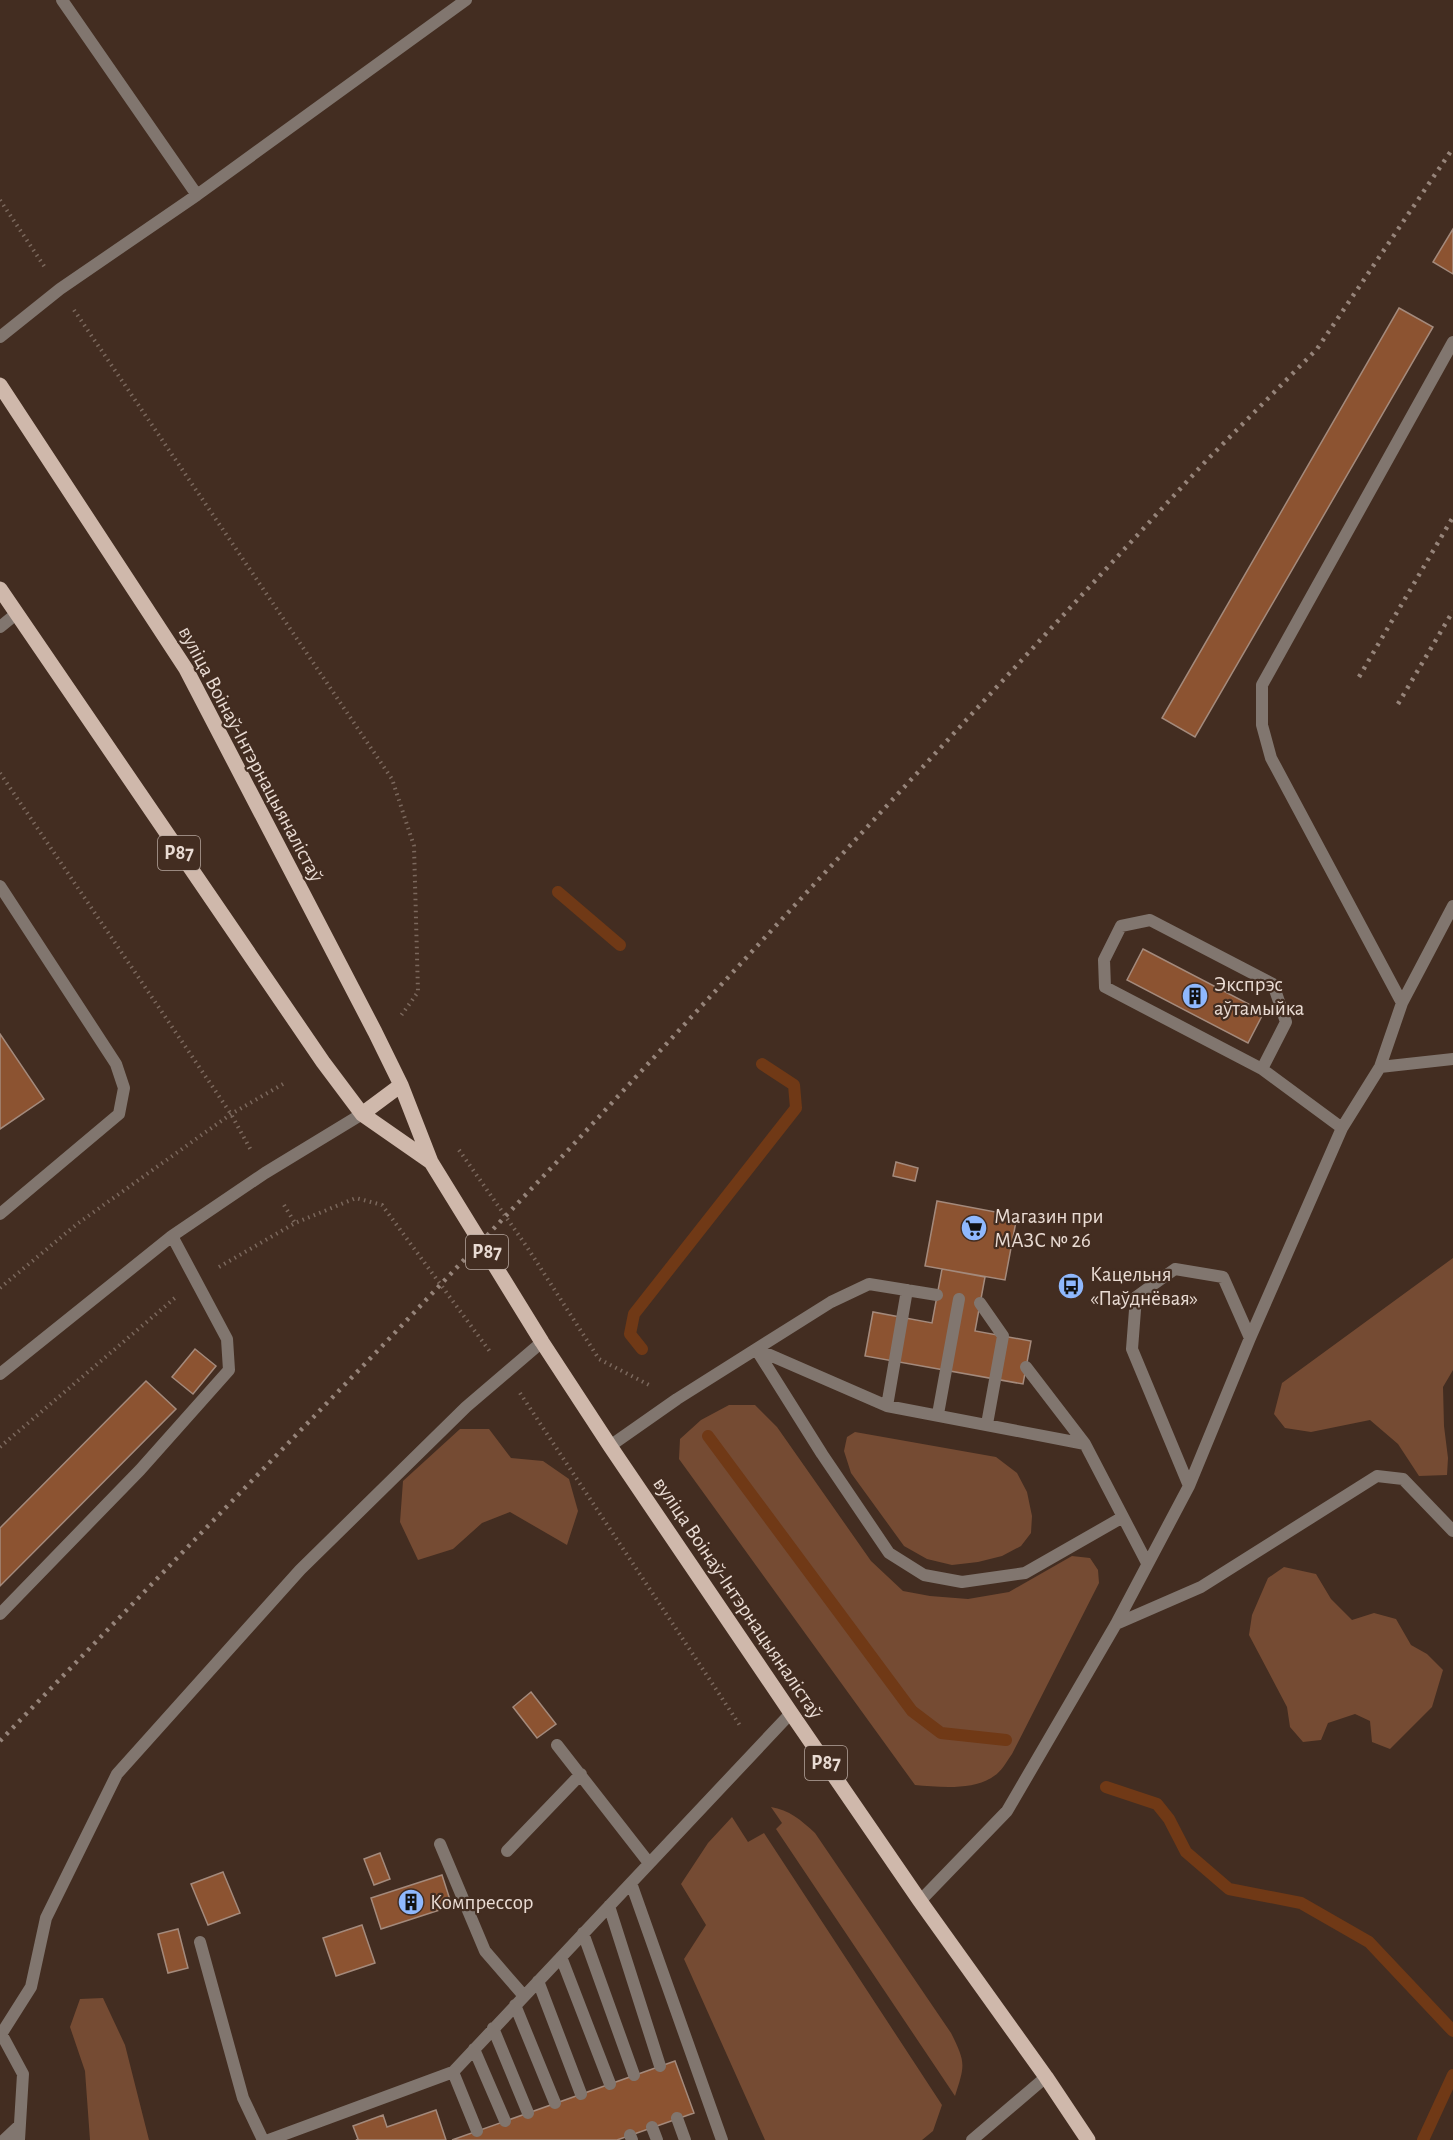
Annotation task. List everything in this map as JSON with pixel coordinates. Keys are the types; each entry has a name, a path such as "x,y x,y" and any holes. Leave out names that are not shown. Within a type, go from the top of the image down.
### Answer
{"main road":[{"name":"вуліца Воінаў-Інтэрнацыяналістаў","path":"0,385 186,669 401,1085 431,1162 542,1342 791,1713 920,1901 1046,2077"},
{"name":"вуліца Воінаў-Інтэрнацыяналістаў","path":"0,589 308,1041 362,1114 431,1162"},
{"path":"362,1114 401,1085"},
{"name":"Р87","path":"1046,2077 1088,2140"}],"lane":[{"path":"62,0 197,195"},
{"path":"0,337 60,289 197,195 466,0"},
{"path":"1402,1003 1270,758 1262,725 1262,685 1453,342"},
{"path":"0,627 16,614"},
{"path":"0,886 116,1064 124,1088 119,1114 0,1214"},
{"path":"920,1901 1007,1811 1116,1624 1189,1486 1342,1128 1380,1067 1402,1003 1453,906"},
{"path":"1262,1069 1286,1022 1273,984 1150,920 1121,926 1104,960 1106,987 1262,1069 1342,1128"},
{"path":"1380,1067 1453,1059"},
{"path":"0,1374 171,1236 265,1173 362,1114"},
{"path":"0,1614 140,1470 229,1370 227,1339 171,1236"},
{"path":"1189,1486 1132,1349 1136,1297 1175,1269 1223,1277 1251,1338"},
{"path":"610,1446 677,1399 831,1302 869,1284 937,1296"},
{"path":"887,1406 907,1290"},
{"path":"938,1414 958,1299"},
{"path":"980,1303 1003,1336 987,1424"},
{"path":"18,2140 23,2074 1,2035 31,1987 46,1918 117,1774 300,1570 466,1407 542,1342"},
{"path":"756,1349 887,1406 1085,1444"},
{"path":"756,1349 822,1454 889,1553 924,1575 962,1582 1025,1573 1123,1517"},
{"path":"1026,1367 1085,1444 1147,1563"},
{"path":"1116,1624 1201,1587 1377,1476 1403,1479 1453,1532"},
{"path":"269,2140 453,2072 791,1713"},
{"path":"557,1745 650,1863"},
{"path":"507,1851 581,1773"},
{"path":"440,1844 485,1951 525,1996"},
{"path":"631,1883 722,2140"},
{"path":"609,1906 660,2066"},
{"path":"583,1933 634,2075"},
{"path":"200,1942 243,2098 263,2140"},
{"path":"561,1957 610,2084"},
{"path":"538,1981 581,2094"},
{"path":"515,2005 555,2103"},
{"path":"493,2028 528,2113"},
{"path":"474,2049 505,2121"},
{"path":"453,2072 477,2131"},
{"path":"972,2140 1046,2077"},
{"path":"677,2118 684,2140"},
{"path":"4,2140 19,2126"},
{"path":"652,2127 657,2140"}],"path":[{"path":"0,200 392,779 414,846 418,992 399,1017"},
{"path":"0,773 231,1114 254,1155"},
{"path":"0,1288 77,1224 231,1114 284,1084"},
{"path":"456,1145 527,1247 599,1359 677,1399"},
{"path":"0,1447 196,1279 295,1223 356,1198 382,1204 506,1373 756,1750"},
{"path":"284,1204 295,1223"}],"shaded area":[{"path":"1453,1258 1453,1370 1443,1387 1447,1475 1419,1476 1398,1444 1370,1420 1311,1432 1285,1428 1274,1414 1282,1383"},
{"path":"729,1405 755,1405 777,1427 871,1561 903,1591 968,1599 1009,1592 1072,1556 1090,1558 1098,1570 1099,1583 1012,1754 997,1774 986,1781 966,1786 915,1785 679,1459 680,1439 701,1420"},
{"path":"460,1429 489,1429 511,1458 543,1461 569,1479 578,1511 567,1545 510,1512 482,1523 453,1549 418,1560 400,1522 403,1481"},
{"path":"855,1432 996,1457 1017,1473 1027,1492 1032,1516 1031,1533 1021,1546 1002,1556 952,1565 927,1559 904,1546 851,1473 844,1451 847,1437"},
{"path":"1284,1567 1316,1574 1331,1599 1352,1620 1374,1613 1396,1619 1411,1645 1427,1654 1443,1670 1432,1707 1390,1749 1372,1742 1370,1721 1355,1714 1328,1723 1321,1740 1303,1742 1290,1727 1287,1707 1249,1635 1252,1615 1268,1578"},
{"path":"771,1807 784,1810 815,1833 951,2033 962,2064 961,2077 955,2096 776,1829 782,1823"},
{"path":"732,1817 748,1842 764,1833 942,2105 933,2131 922,2140 765,2140 684,1959 706,1925 681,1884 708,1843"},
{"path":"103,1998 125,2045 149,2140 90,2140 85,2071 70,2027 80,1999"}],"building":[{"path":"1453,229 1453,274 1433,262"},
{"path":"1399,308 1433,327 1195,737 1162,718"},
{"name":"Экспрэс аўтамыйка","path":"1143,949 1264,1012 1248,1043 1127,980"},
{"path":"0,1034 44,1099 0,1129"},
{"path":"896,1162 918,1168 915,1181 893,1176"},
{"path":"937,1201 1017,1216 1005,1280 925,1266"},
{"path":"942,1269 985,1277 975,1331 1031,1341 1023,1384 865,1356 873,1312 932,1323"},
{"path":"195,1349 216,1366 193,1394 172,1377"},
{"path":"146,1381 176,1409 0,1586 0,1528"},
{"path":"531,1692 556,1724 537,1738 513,1707"},
{"path":"380,1853 390,1879 374,1885 364,1859"},
{"path":"223,1872 240,1913 208,1925 191,1884"},
{"name":"Компрессор","path":"442,1875 452,1906 381,1929 371,1898"},
{"path":"362,1925 375,1963 336,1976 323,1938"},
{"path":"178,1929 188,1968 168,1973 158,1934"},
{"path":"675,2061 694,2113 617,2140 452,2140"},
{"path":"436,2110 446,2140 356,2140 358,2139 353,2126 383,2115 387,2127"}],"waterway":[{"path":"558,892 620,945"},
{"path":"642,1349 630,1334 634,1314 796,1108 794,1085 762,1064"},
{"path":"708,1436 912,1711 941,1733 1006,1740"},
{"path":"1106,1787 1157,1804 1169,1819 1186,1852 1229,1889 1301,1903 1369,1942 1453,2031"},
{"path":"1423,2140 1453,2075"}],"railway":[{"path":"0,1741 388,1340 572,1146 1205,462 1317,349 1453,148"},
{"path":"1359,677 1453,517"},
{"path":"1398,704 1453,611"}],"place":[{"name":"Экспрэс аўтамыйка","path":"1195,996"},
{"name":"Магазин при МАЗС № 26","path":"974,1228"},
{"name":"Кацельня «Паўднёвая»","path":"1071,1286"},
{"name":"Компрессор","path":"411,1902"}]}
